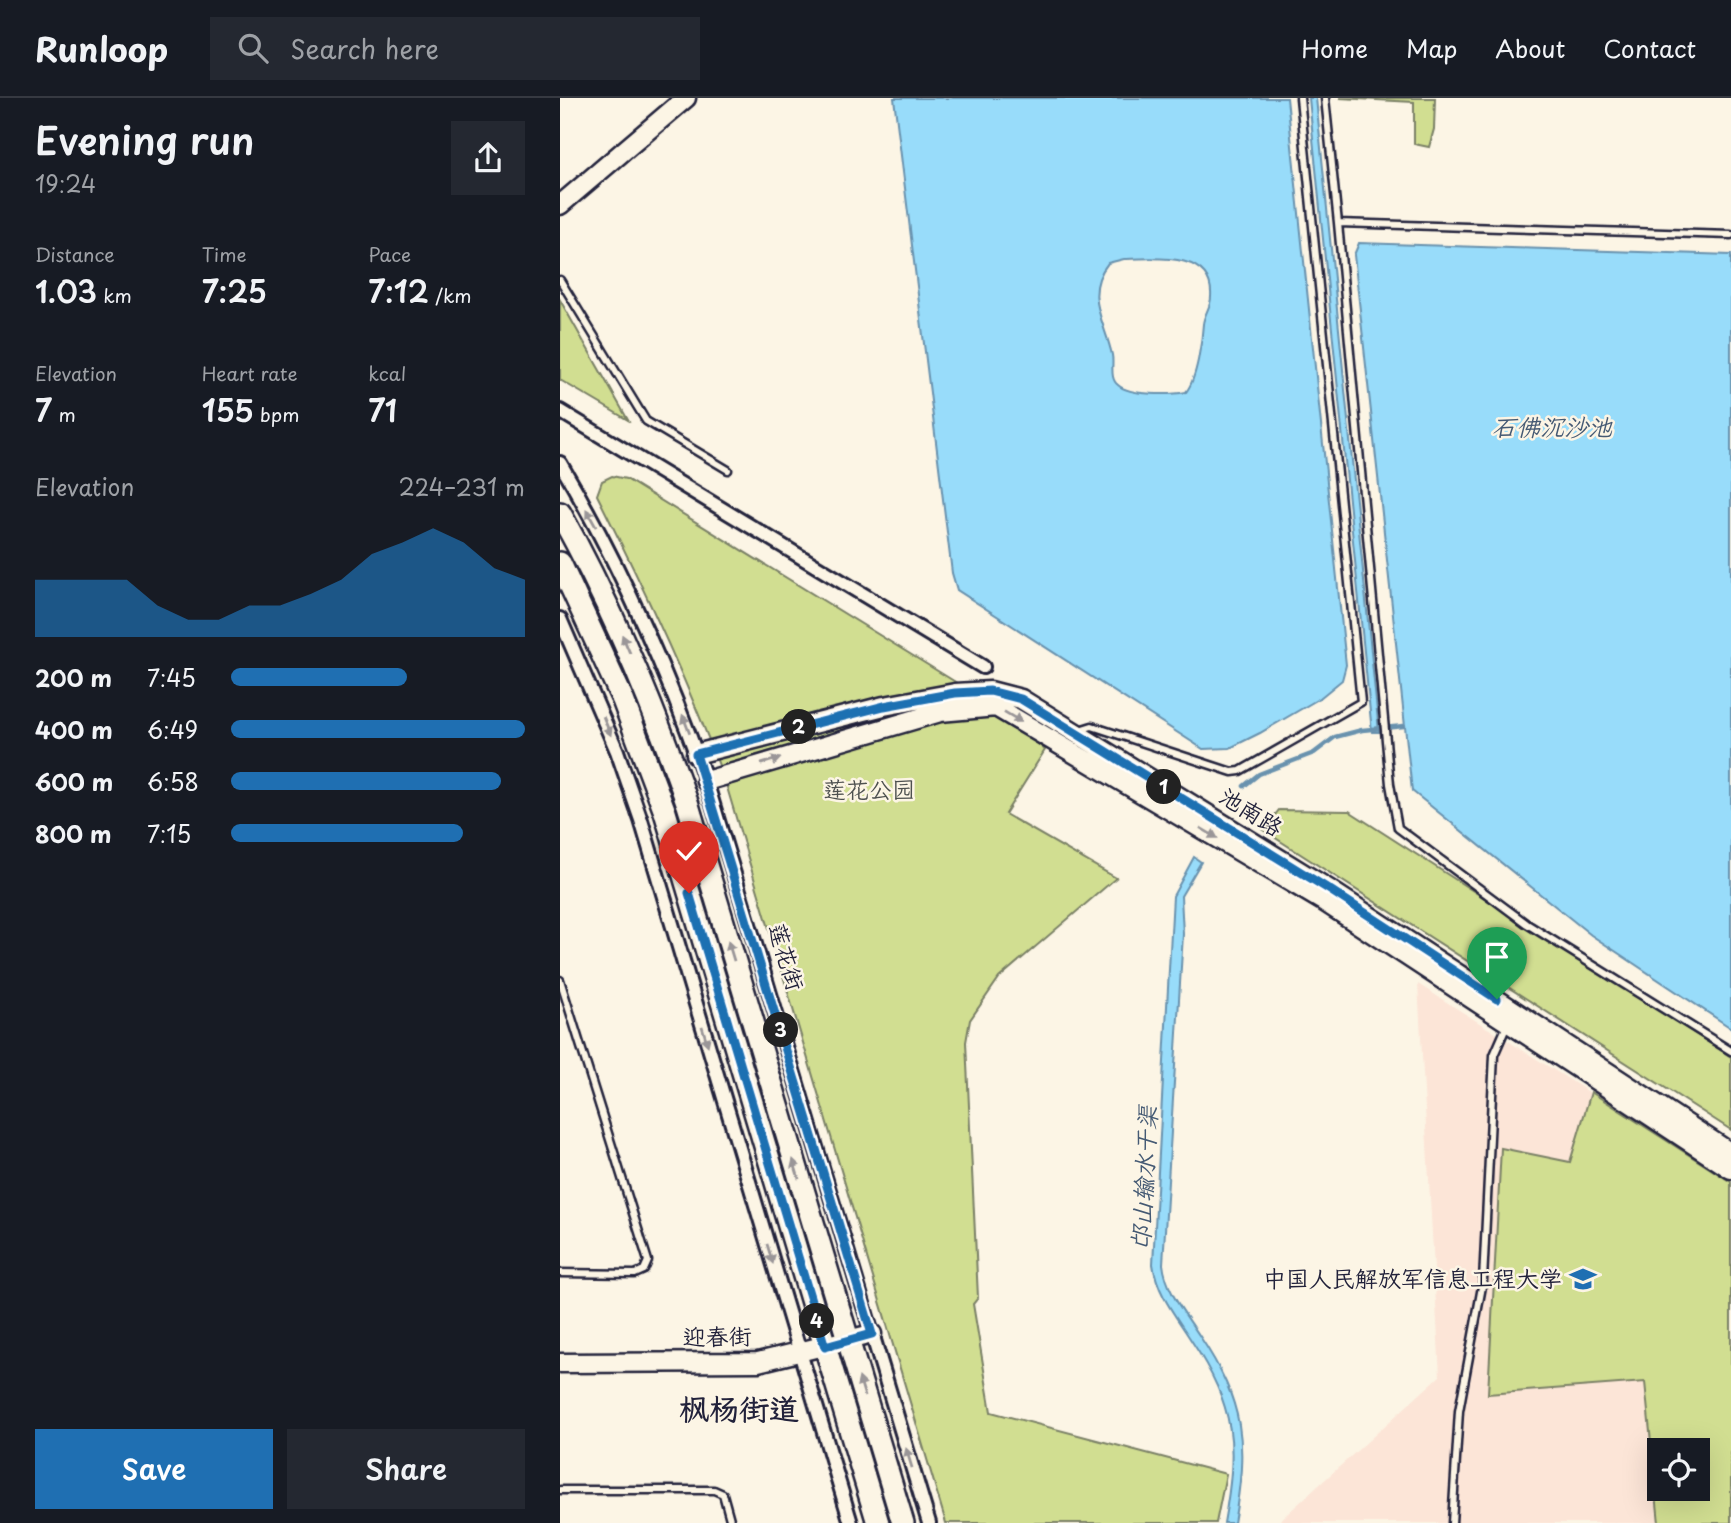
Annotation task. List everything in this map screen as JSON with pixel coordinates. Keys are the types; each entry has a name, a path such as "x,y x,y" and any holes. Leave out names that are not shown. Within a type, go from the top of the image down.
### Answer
{"main road":[{"path":"560,513 614,618 671,758 903,1523"},
{"path":"560,563 623,700 665,813 878,1523"}],"street":[{"path":"560,205 686,98"},
{"path":"560,411 983,667"},
{"name":"莲花街","path":"560,463 632,597 706,781 929,1523"},
{"path":"560,619 617,751 641,820 851,1523"},
{"name":"池南路","path":"696,754 884,706 955,693 990,691 1021,699 1330,890 1731,1153"},
{"name":"池南路","path":"706,781 940,712 996,707 1323,901 1731,1169"},
{"name":"迎春街","path":"560,1363 758,1362 872,1334"}],"lane":[{"path":"1074,732 1092,726 1232,772 1240,771 1361,702 1300,98"},
{"path":"1325,98 1384,723 1398,828 1527,924 1731,1051"},
{"path":"1338,223 1731,235"},
{"path":"560,280 646,421 728,470"},
{"path":"560,980 648,1262 645,1270 635,1273 560,1273"},
{"path":"1452,1523 1459,1412 1483,1281 1494,1055 1508,1023"},
{"path":"560,1490 714,1490 723,1494 731,1523"}],"shaded area":[{"name":"中国人民解放军信息工程大学","path":"1418,984 1731,1182 1731,1523 1277,1523 1440,1376"}],"green space":[{"path":"1339,98 1435,98 1434,129 1429,147 1414,144 1414,102"},
{"path":"560,300 628,420 560,380"},
{"name":"莲花公园","path":"612,476 626,479 996,707 1045,750 1005,814 1116,878 999,978 970,1020 966,1042 978,1298 973,1304 991,1412 1226,1474 1216,1523 946,1523 726,784 666,638 597,495 602,481"},
{"path":"1279,810 1349,811 1731,1057 1731,1130 1263,830"},
{"path":"1591,1092 1731,1182 1731,1523 1659,1523 1657,1501 1710,1501 1710,1438 1651,1438 1645,1382 1488,1394 1501,1148 1570,1162"}],"water":[{"path":"894,98 1287,98 1346,665 1342,680 1320,698 1230,748 1203,749 957,590 952,573","holes":["1124,259 1180,260 1203,272 1209,282 1211,301 1204,320 1196,369 1186,392 1141,393 1124,389 1115,382 1112,355 1096,297 1101,274 1108,263"]},
{"path":"1309,98 1316,98 1379,732 1372,732"},
{"name":"石佛沉沙池","path":"1359,243 1731,255 1731,1028 1591,935 1412,791 1354,255"},
{"path":"1194,857 1201,862 1181,896 1183,934 1163,1264 1172,1292 1214,1360 1234,1404 1239,1425 1241,1470 1234,1523 1224,1523 1232,1449 1225,1407 1206,1364 1163,1295 1153,1264 1173,896"}],"waterway":[{"path":"1244,786 1259,774 1314,753 1335,737 1362,730 1404,726"}],"place":[{"name":"中国人民解放军信息工程大学","path":"1583,1279"}],"district":[{"name":"枫杨街道","path":"739,1410"}],"route":[{"path":"689,893 825,1347 872,1334 712,797 696,754 884,706 955,693 990,691 1021,699 1330,890 1497,999"}],"water label":[{"name":"邙山输水干渠","path":"1145,1178"}]}
